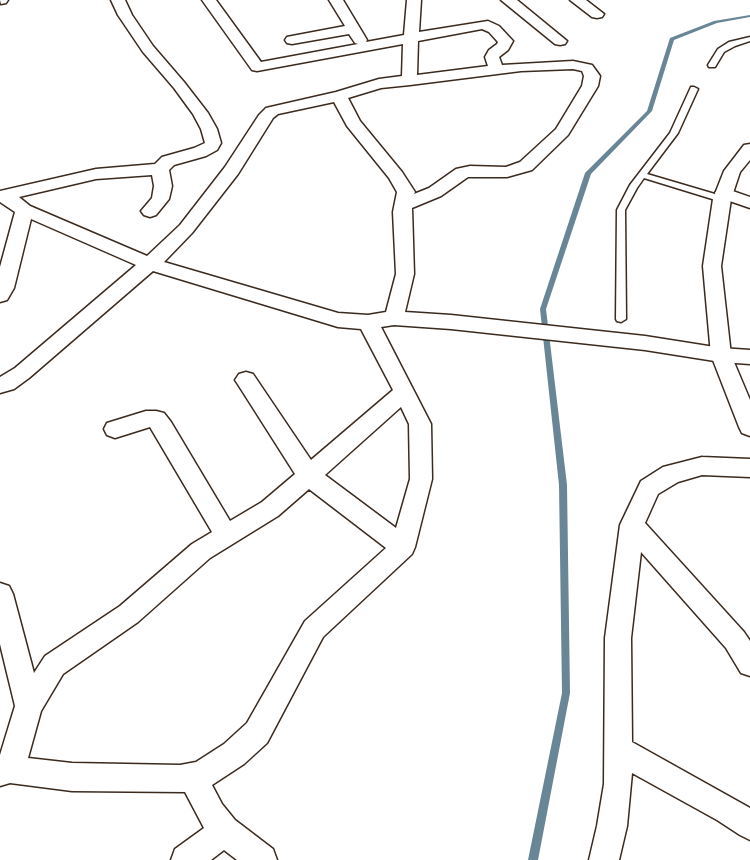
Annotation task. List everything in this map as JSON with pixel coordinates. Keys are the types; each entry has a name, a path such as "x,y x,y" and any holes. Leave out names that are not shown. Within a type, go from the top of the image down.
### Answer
{"street":[{"path":"1,196 96,174 160,169 168,162 200,152 211,146 213,142 209,129 200,113 179,85 148,49 125,15 118,0"},
{"path":"209,0 257,66 482,25 494,29 506,41 503,47 494,53 492,57 497,70"},
{"path":"336,0 365,47"},
{"path":"410,80 409,68 414,0"},
{"path":"508,0 560,41"},
{"path":"577,0 597,14"},
{"path":"292,40 353,29"},
{"path":"0,385 22,373 150,264 186,229 232,170 267,115 272,112 339,96 379,84 497,70 573,65 587,68 592,76 590,86 562,132 526,166 507,172 470,171 462,173 434,192 403,205"},
{"path":"339,96 353,123 396,176 406,192 402,212 405,274 394,318"},
{"path":"750,148 732,171 723,196 712,266 721,355 750,426"},
{"path":"150,212 160,199 163,186 160,169"},
{"path":"1,196 11,200 24,210 150,264 338,320 368,322 394,318 451,322 645,343 721,355 750,357"},
{"path":"723,196 750,203"},
{"path":"0,295 4,288 24,210"},
{"path":"368,322 405,392 420,424 421,479 403,547 314,629 257,733 234,754 202,776 180,779 72,777 5,770 29,706 54,665 129,614 191,558 270,509 405,392"},
{"path":"246,380 308,476 403,547"},
{"path":"116,429 146,419 156,419 163,428 226,536"},
{"path":"604,860 612,826 618,784 618,638 632,525 649,488 671,474 702,466 750,468"},
{"path":"632,525 743,639 750,664"},
{"path":"0,594 29,706"},
{"path":"618,750 727,810 750,825"},
{"path":"192,777 212,814 224,831 262,860"},
{"path":"186,860 224,831"}],"lane":[{"path":"712,65 721,51 732,44 750,39"},
{"path":"621,320 621,210 633,187 674,133 694,89"},
{"path":"642,175 723,196"}],"waterway":[{"path":"533,860 566,693 563,485 543,309 588,173 649,111 672,39 716,22 750,16"}]}
